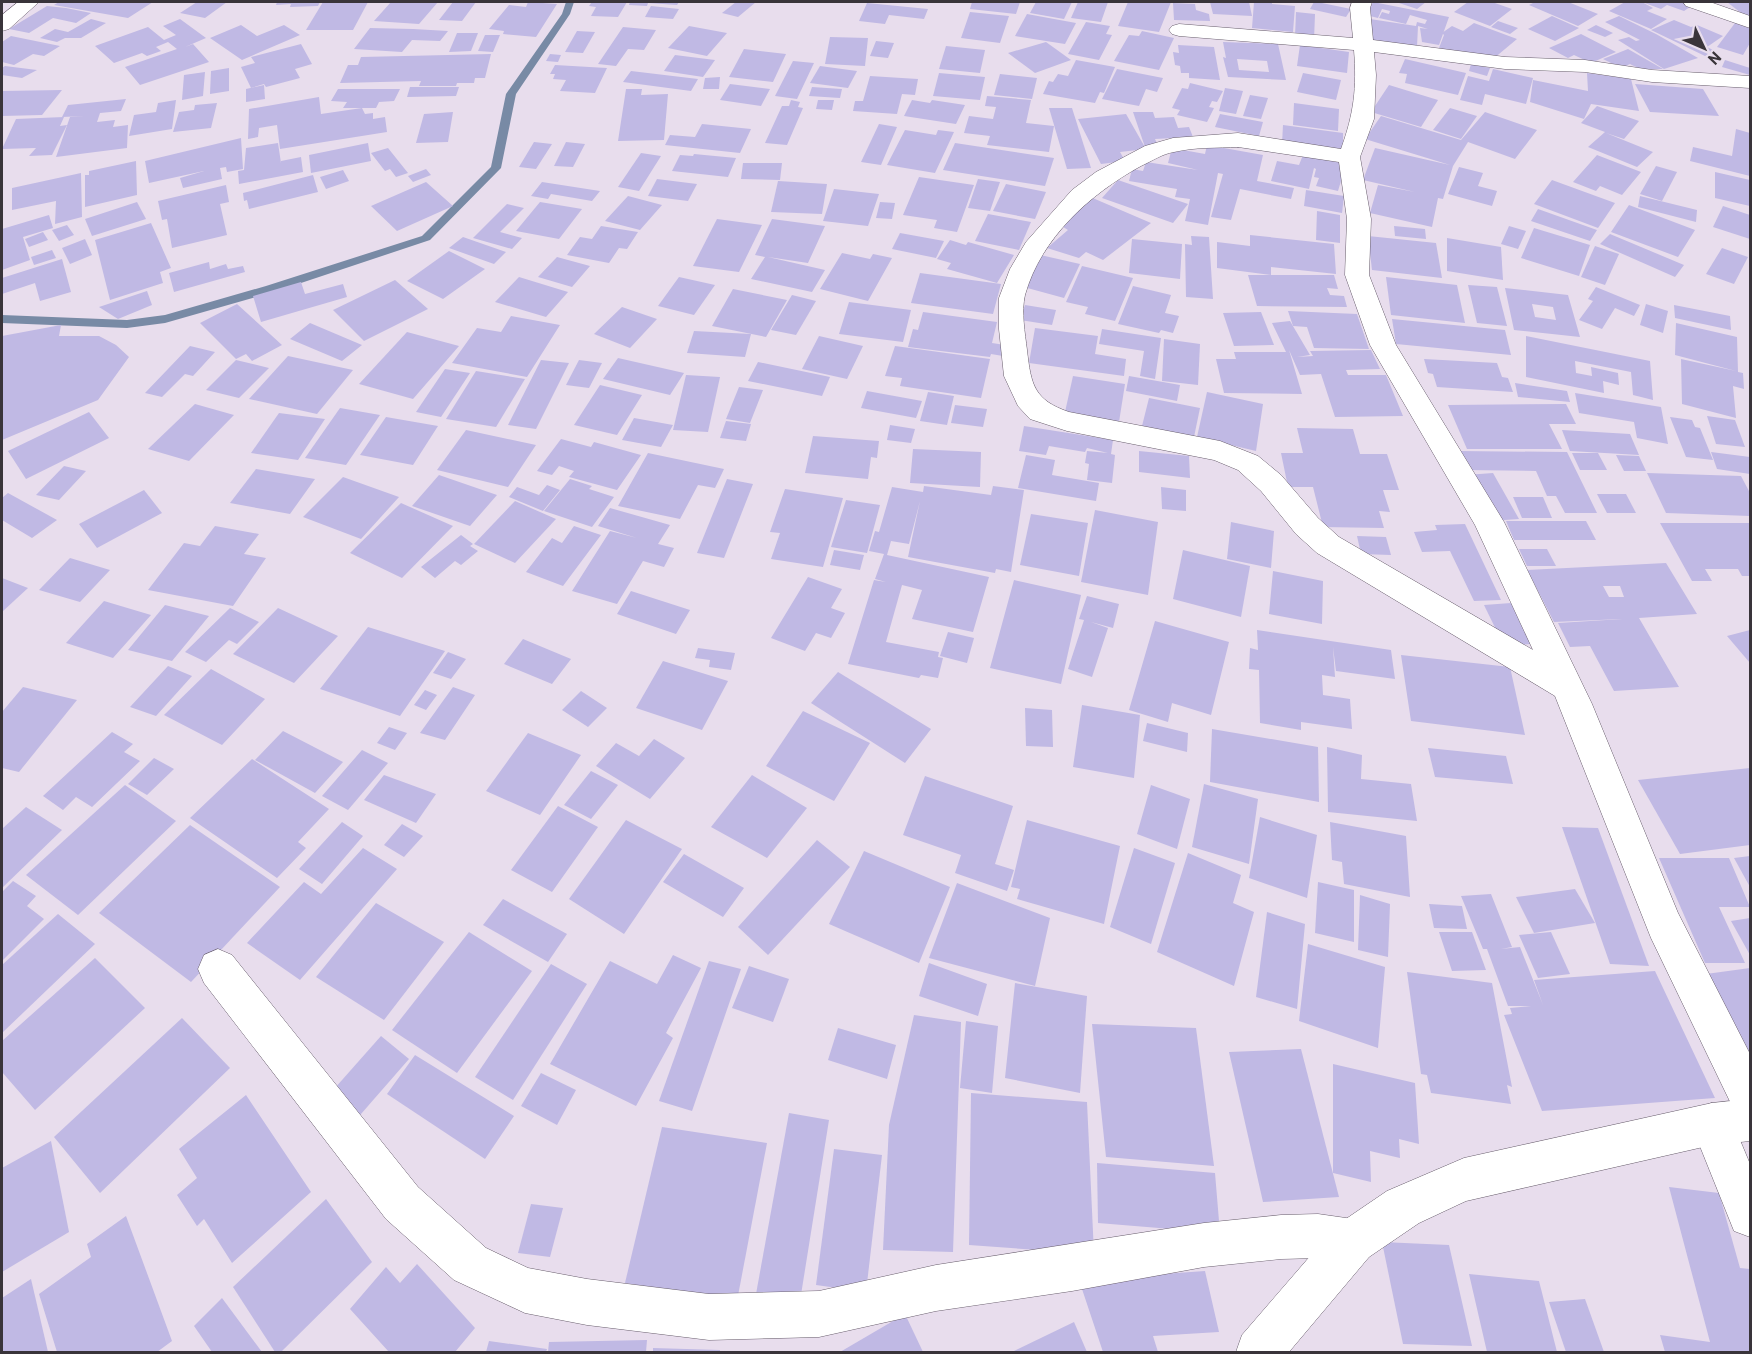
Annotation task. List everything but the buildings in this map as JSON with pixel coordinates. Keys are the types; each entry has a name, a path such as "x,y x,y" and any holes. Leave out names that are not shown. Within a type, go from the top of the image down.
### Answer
{"street":[{"path":"2,25 29,2"},
{"path":"1362,2 1360,8 1366,75 1363,119 1349,157 1359,219 1357,275 1383,345 1489,522 1575,704 1664,925 1750,1097"},
{"path":"1693,2 1750,22"},
{"path":"1179,30 1365,45 1505,63 1585,66 1652,76 1750,82"},
{"path":"1349,157 1238,140 1173,145 1153,151 1104,177 1080,195 1035,246 1022,269 1012,298 1012,329 1017,376 1028,399 1040,412 1067,422 1220,451 1248,464 1271,483 1307,525 1328,545 1566,686"},
{"path":"218,969 402,1203 470,1264 525,1290 587,1302 709,1317 819,1314 936,1288 1204,1245 1281,1237 1318,1236 1353,1241"},
{"path":"1258,1353 1353,1241 1403,1207 1464,1180 1731,1122 1750,1215"}],"waterway":[{"path":"2,319 127,324 165,319 270,289 426,238 496,168 511,94 566,14 570,2"}]}
